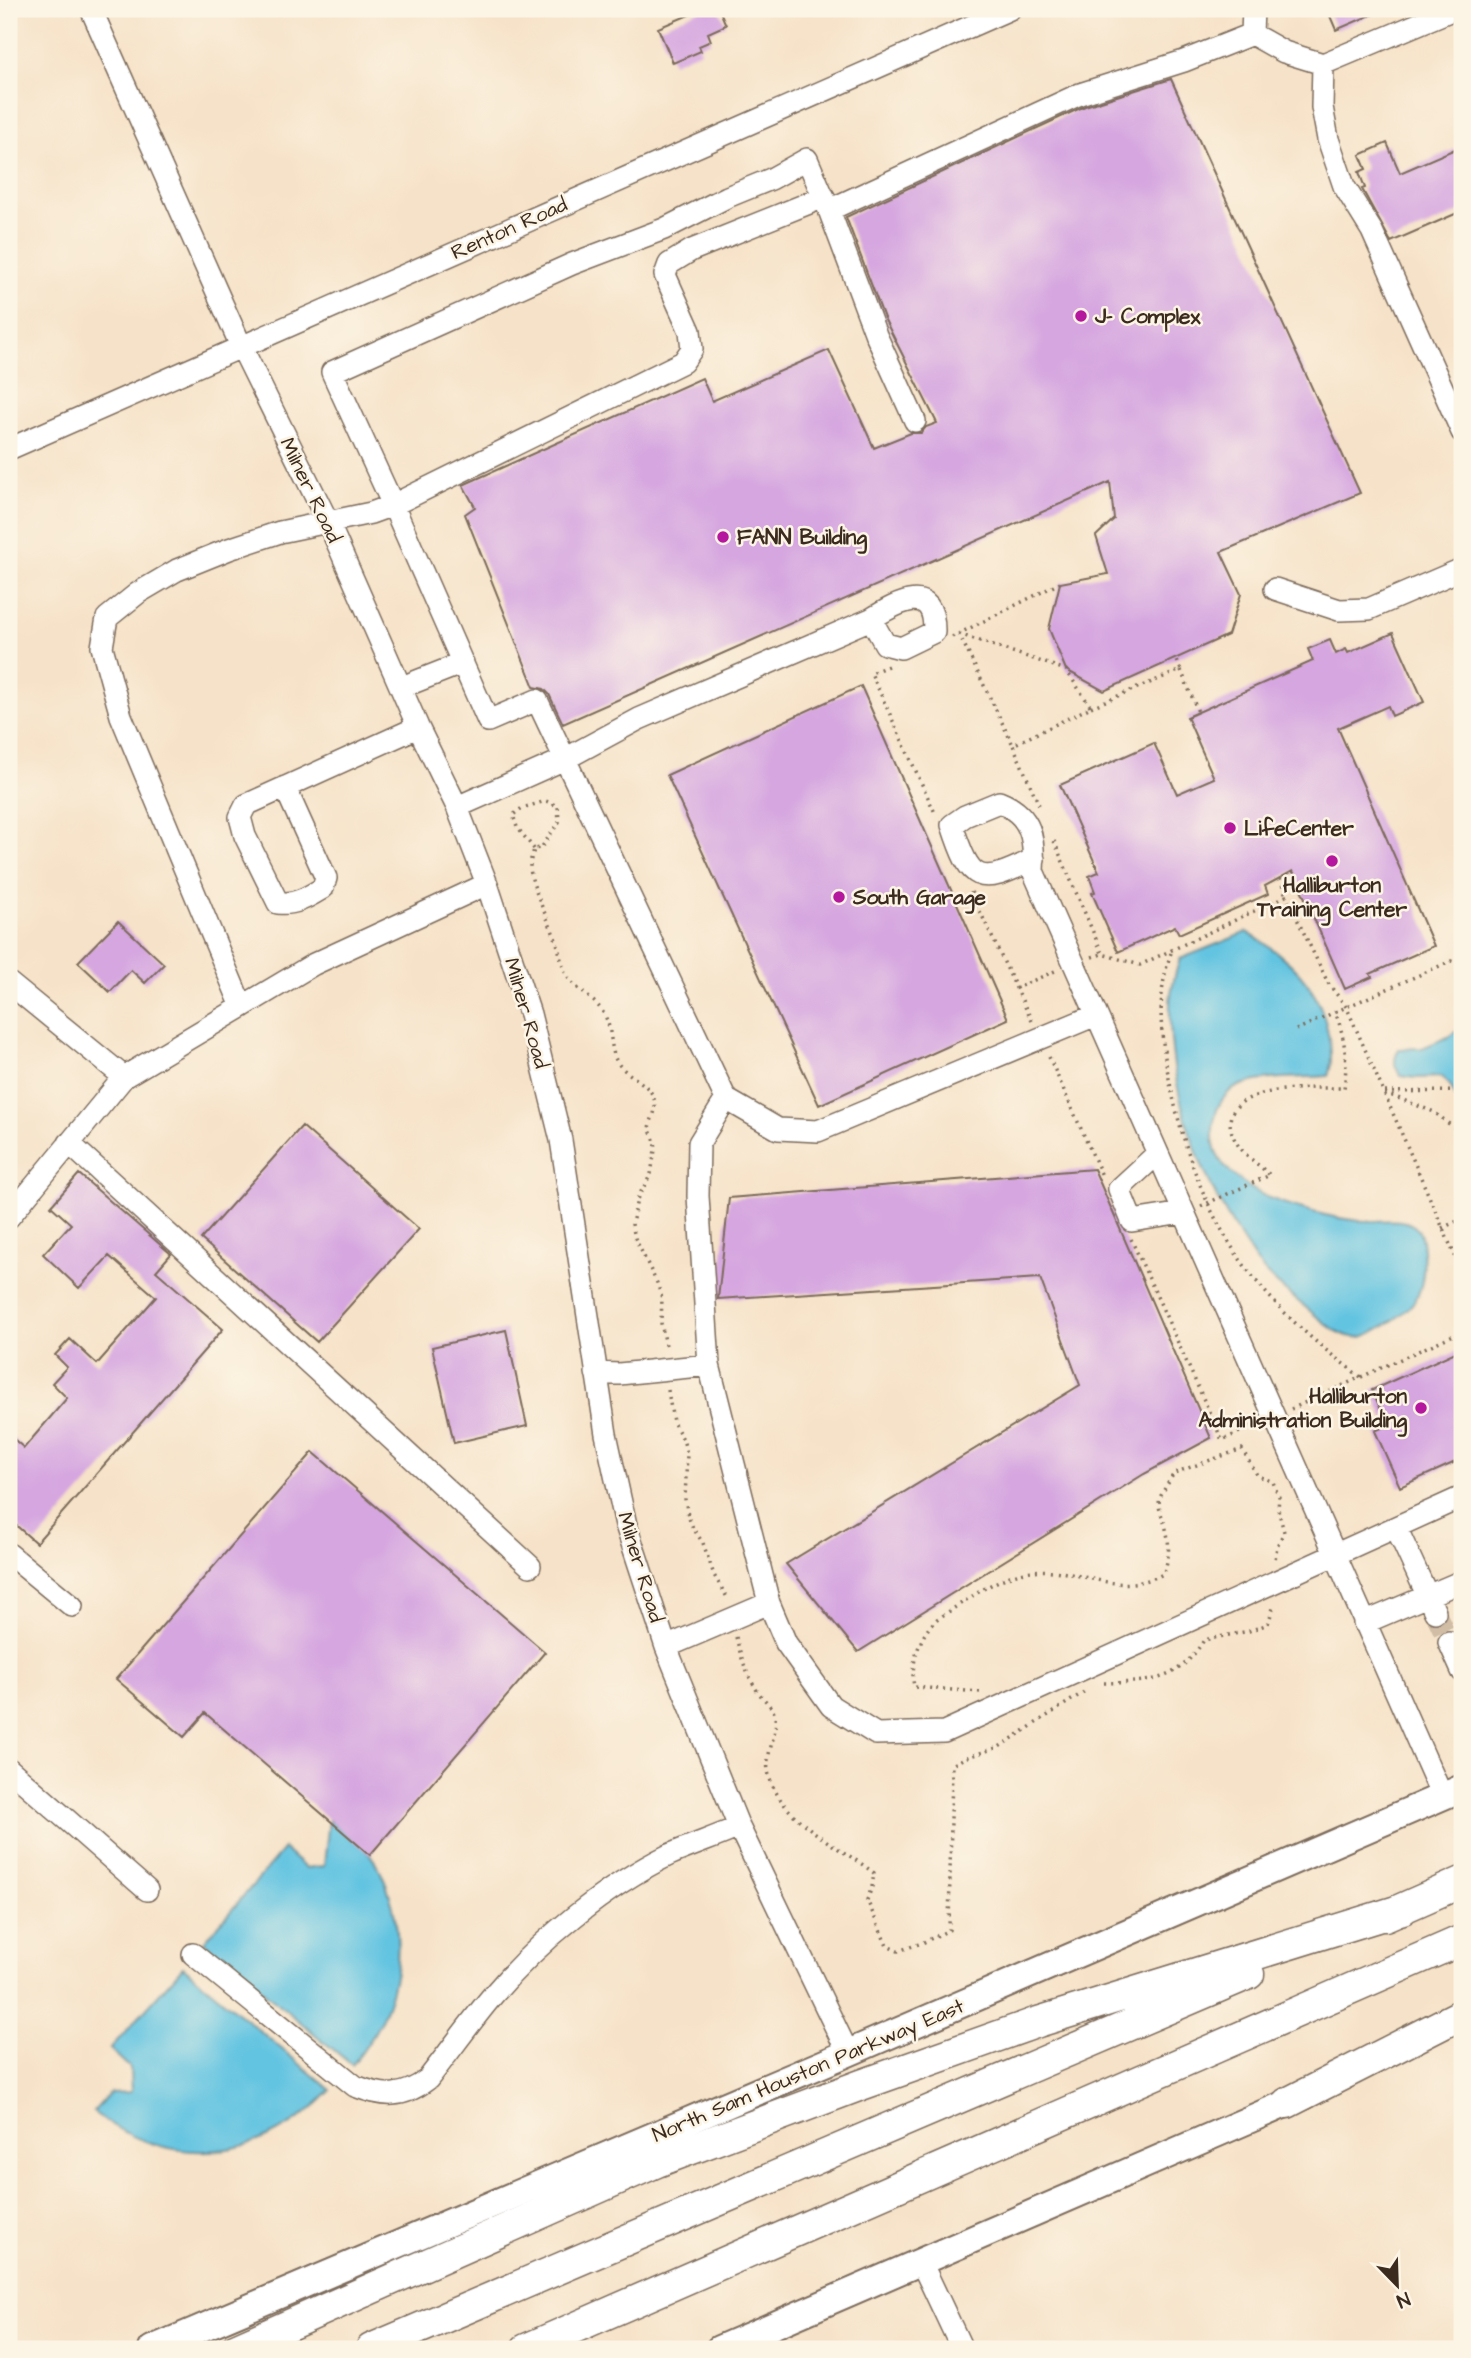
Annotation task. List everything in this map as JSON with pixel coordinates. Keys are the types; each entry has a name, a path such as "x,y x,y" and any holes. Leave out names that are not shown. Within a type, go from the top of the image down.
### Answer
{"highway":[{"path":"371,2349 1462,1882"},
{"path":"235,2349 657,2162 1038,2022 1403,1909"},
{"path":"526,2349 1462,1940"},
{"path":"1287,2103 1462,2014"}],"main road":[{"name":"North Sam Houston Parkway East","path":"152,2349 1452,1792"},
{"path":"719,2349 1462,2028"}],"street":[{"name":"Milner Road","path":"90,9 241,346 328,522 418,727 457,807 487,884 530,1014 561,1140 606,1434 626,1525 666,1647 739,1827 848,2053"},
{"name":"Renton Road","path":"9,449 1010,9"},
{"path":"1252,34 1253,9"},
{"path":"1252,34 1284,52 1323,64 1454,9"},
{"path":"242,1007 121,716 102,647 107,618 138,593 177,570 280,532 371,513 393,505 683,362 692,349 690,331 665,275 670,264 692,250 827,204 1080,94 1184,61 1252,34"},
{"path":"1323,64 1322,107 1328,139 1344,186 1372,231 1462,432"},
{"path":"915,421 876,335 827,204 807,159 771,179 727,197 664,229 572,264 332,372 488,721 537,700 726,1099 778,1129 818,1131 1096,1016"},
{"path":"1275,589 1339,610 1369,609 1462,569"},
{"path":"457,807 565,760 639,719 871,620"},
{"path":"402,687 463,663"},
{"path":"285,787 326,878 323,888 299,902 288,904 278,903 245,836 240,817 246,805 285,787 418,727"},
{"path":"1034,859 1033,871 1364,1623 1452,1792"},
{"path":"13,1204 124,1077 314,964 487,884"},
{"path":"9,983 124,1077"},
{"path":"726,1099 699,1143 698,1196 709,1365 769,1603 786,1643 831,1706 876,1734 944,1732 1462,1497"},
{"path":"69,1143 530,1566"},
{"path":"1157,1154 1119,1189 1132,1221 1183,1213"},
{"path":"596,1373 619,1374 709,1365"},
{"path":"1396,1527 1431,1604"},
{"path":"9,1554 72,1606"},
{"path":"1364,1623 1431,1604 1460,1582 1462,1584"},
{"path":"666,1647 769,1603"},
{"path":"1449,1642 1462,1669"},
{"path":"9,1769 147,1890"},
{"path":"193,1954 355,2086 377,2095 402,2094 428,2079 501,1986 524,1961 573,1918 625,1881 669,1856 739,1827"},
{"path":"921,2262 961,2349"}],"path":[{"path":"946,639 1060,583"},
{"path":"959,634 1066,670 1091,707"},
{"path":"959,634 1013,745 1039,807"},
{"path":"1176,658 1198,712"},
{"path":"896,662 871,673 940,825"},
{"path":"1013,745 1091,707 1181,670"},
{"path":"546,801 558,806 559,822 541,848 534,849 517,827 513,815 522,808 546,801"},
{"path":"1050,831 1102,954"},
{"path":"534,849 530,865 537,894 567,975 586,997 596,1002 606,1017 617,1062 646,1086 653,1096 655,1108 649,1128 656,1144 651,1174 637,1199 632,1224 635,1238 662,1298 661,1323 665,1336 669,1399 673,1422 683,1439 687,1454 685,1499 688,1516 704,1543 714,1576 729,1601 748,1676 775,1715 775,1730 767,1758 775,1792 807,1826 874,1873 867,1900 887,1946 898,1951 948,1930 952,1765 964,1758 999,1747 1087,1690"},
{"path":"1280,878 1286,897 1328,983 1347,1008 1462,1272"},
{"path":"970,888 1109,1189"},
{"path":"1016,988 1102,954 1140,965 1171,953 1286,897"},
{"path":"1171,953 1160,1003 1163,1046 1186,1151 1208,1203 1233,1251 1272,1300 1327,1352 1361,1377"},
{"path":"1296,1030 1451,961 1462,964"},
{"path":"1208,1203 1270,1175 1245,1153 1235,1140 1231,1119 1234,1110 1247,1098 1282,1090 1344,1088 1344,1035 1335,1012"},
{"path":"1383,1092 1462,1091"},
{"path":"1383,1092 1434,1112 1462,1134"},
{"path":"1442,1228 1462,1219"},
{"path":"1131,1240 1222,1440 1462,1331"},
{"path":"984,1692 914,1687 915,1659 934,1621 991,1584 1035,1570 1128,1584 1147,1582 1163,1574 1169,1549 1159,1510 1160,1497 1174,1473 1242,1449 1256,1475 1273,1482 1279,1497 1278,1509 1284,1532 1277,1546 1278,1594 1268,1624 1249,1632 1204,1640 1195,1654 1170,1676 1156,1680 1104,1683 1095,1686"},
{"path":"1033,1691 1065,1705"}],"water":[{"path":"1247,932 1276,951 1309,986 1324,1016 1331,1065 1328,1076 1262,1080 1237,1087 1228,1093 1219,1106 1214,1122 1213,1138 1217,1154 1232,1174 1269,1198 1334,1217 1360,1221 1399,1221 1410,1223 1417,1228 1422,1240 1424,1264 1417,1296 1412,1305 1394,1320 1364,1336 1353,1337 1333,1329 1264,1271 1219,1202 1195,1149 1186,1121 1171,1035 1170,1000 1178,965 1180,959"},
{"path":"1462,1028 1462,1110 1450,1085 1442,1077 1401,1076 1395,1063 1399,1049 1422,1048"},
{"path":"329,1819 361,1846 376,1863 384,1878 395,1916 397,1962 387,2005 378,2026 352,2065 204,1942 284,1849 305,1868 324,1866"},
{"path":"183,1967 331,2090 305,2114 277,2132 247,2144 216,2150 185,2150 154,2144 123,2131 93,2112 110,2093 131,2092 130,2068 110,2049"}],"building":[{"path":"703,9 719,9 726,25 708,33 711,41 699,46 701,51 673,63 658,28"},
{"path":"1327,9 1385,9 1336,30"},
{"name":"J- Complex","path":"1171,79 1360,493 1221,552 1241,594 1228,635 1104,691 1066,670 1049,629 1060,583 1108,574 1096,536 1114,519 1110,482 563,724 549,694 544,689 534,687 465,514 475,507 463,485 702,378 712,401 829,350 874,448 911,433 921,433 926,427 937,423 884,318 846,217 1085,106"},
{"path":"1387,143 1400,173 1462,146 1462,211 1391,242 1362,189 1365,188 1359,172 1366,169 1360,155"},
{"name":"LifeCenter","path":"1393,633 1424,702 1392,716 1388,706 1338,728 1434,946 1370,974 1372,977 1345,989 1293,871 1265,886 1268,894 1179,934 1175,926 1118,952 1092,893 1095,892 1089,876 1099,872 1060,785 1154,743 1177,794 1214,778 1187,717 1313,661 1308,649 1330,640 1336,654 1346,649 1348,653"},
{"name":"South Garage","path":"861,686 1008,1019 819,1105 667,775"},
{"path":"118,921 164,964 145,983 131,970 110,992 78,962"},
{"path":"302,1126 419,1229 317,1342 201,1239"},
{"path":"1094,1169 1211,1438 1144,1474 858,1652 786,1564 1080,1385 1040,1278 718,1299 729,1198"},
{"path":"79,1174 171,1254 156,1271 223,1329 36,1543 9,1519 9,1435 24,1448 67,1398 52,1383 67,1367 55,1355 70,1339 97,1364 156,1297 109,1256 79,1288 43,1254 71,1224 51,1206"},
{"path":"506,1330 527,1426 454,1443 432,1347"},
{"name":"Halliburton Administration Building","path":"1462,1349 1462,1459 1400,1487 1375,1431 1388,1425 1372,1390"},
{"path":"313,1452 545,1652 370,1855 205,1713 184,1737 116,1679"}],"tunnel":[{"path":"1435,1612 1449,1642"}],"place":[{"name":"J- Complex","path":"1081,316"},
{"name":"FANN Building","path":"723,537"},
{"name":"LifeCenter","path":"1230,828"},
{"name":"Halliburton Training Center","path":"1332,861"},
{"name":"South Garage","path":"839,897"},
{"name":"Halliburton Administration Building","path":"1421,1408"}]}
